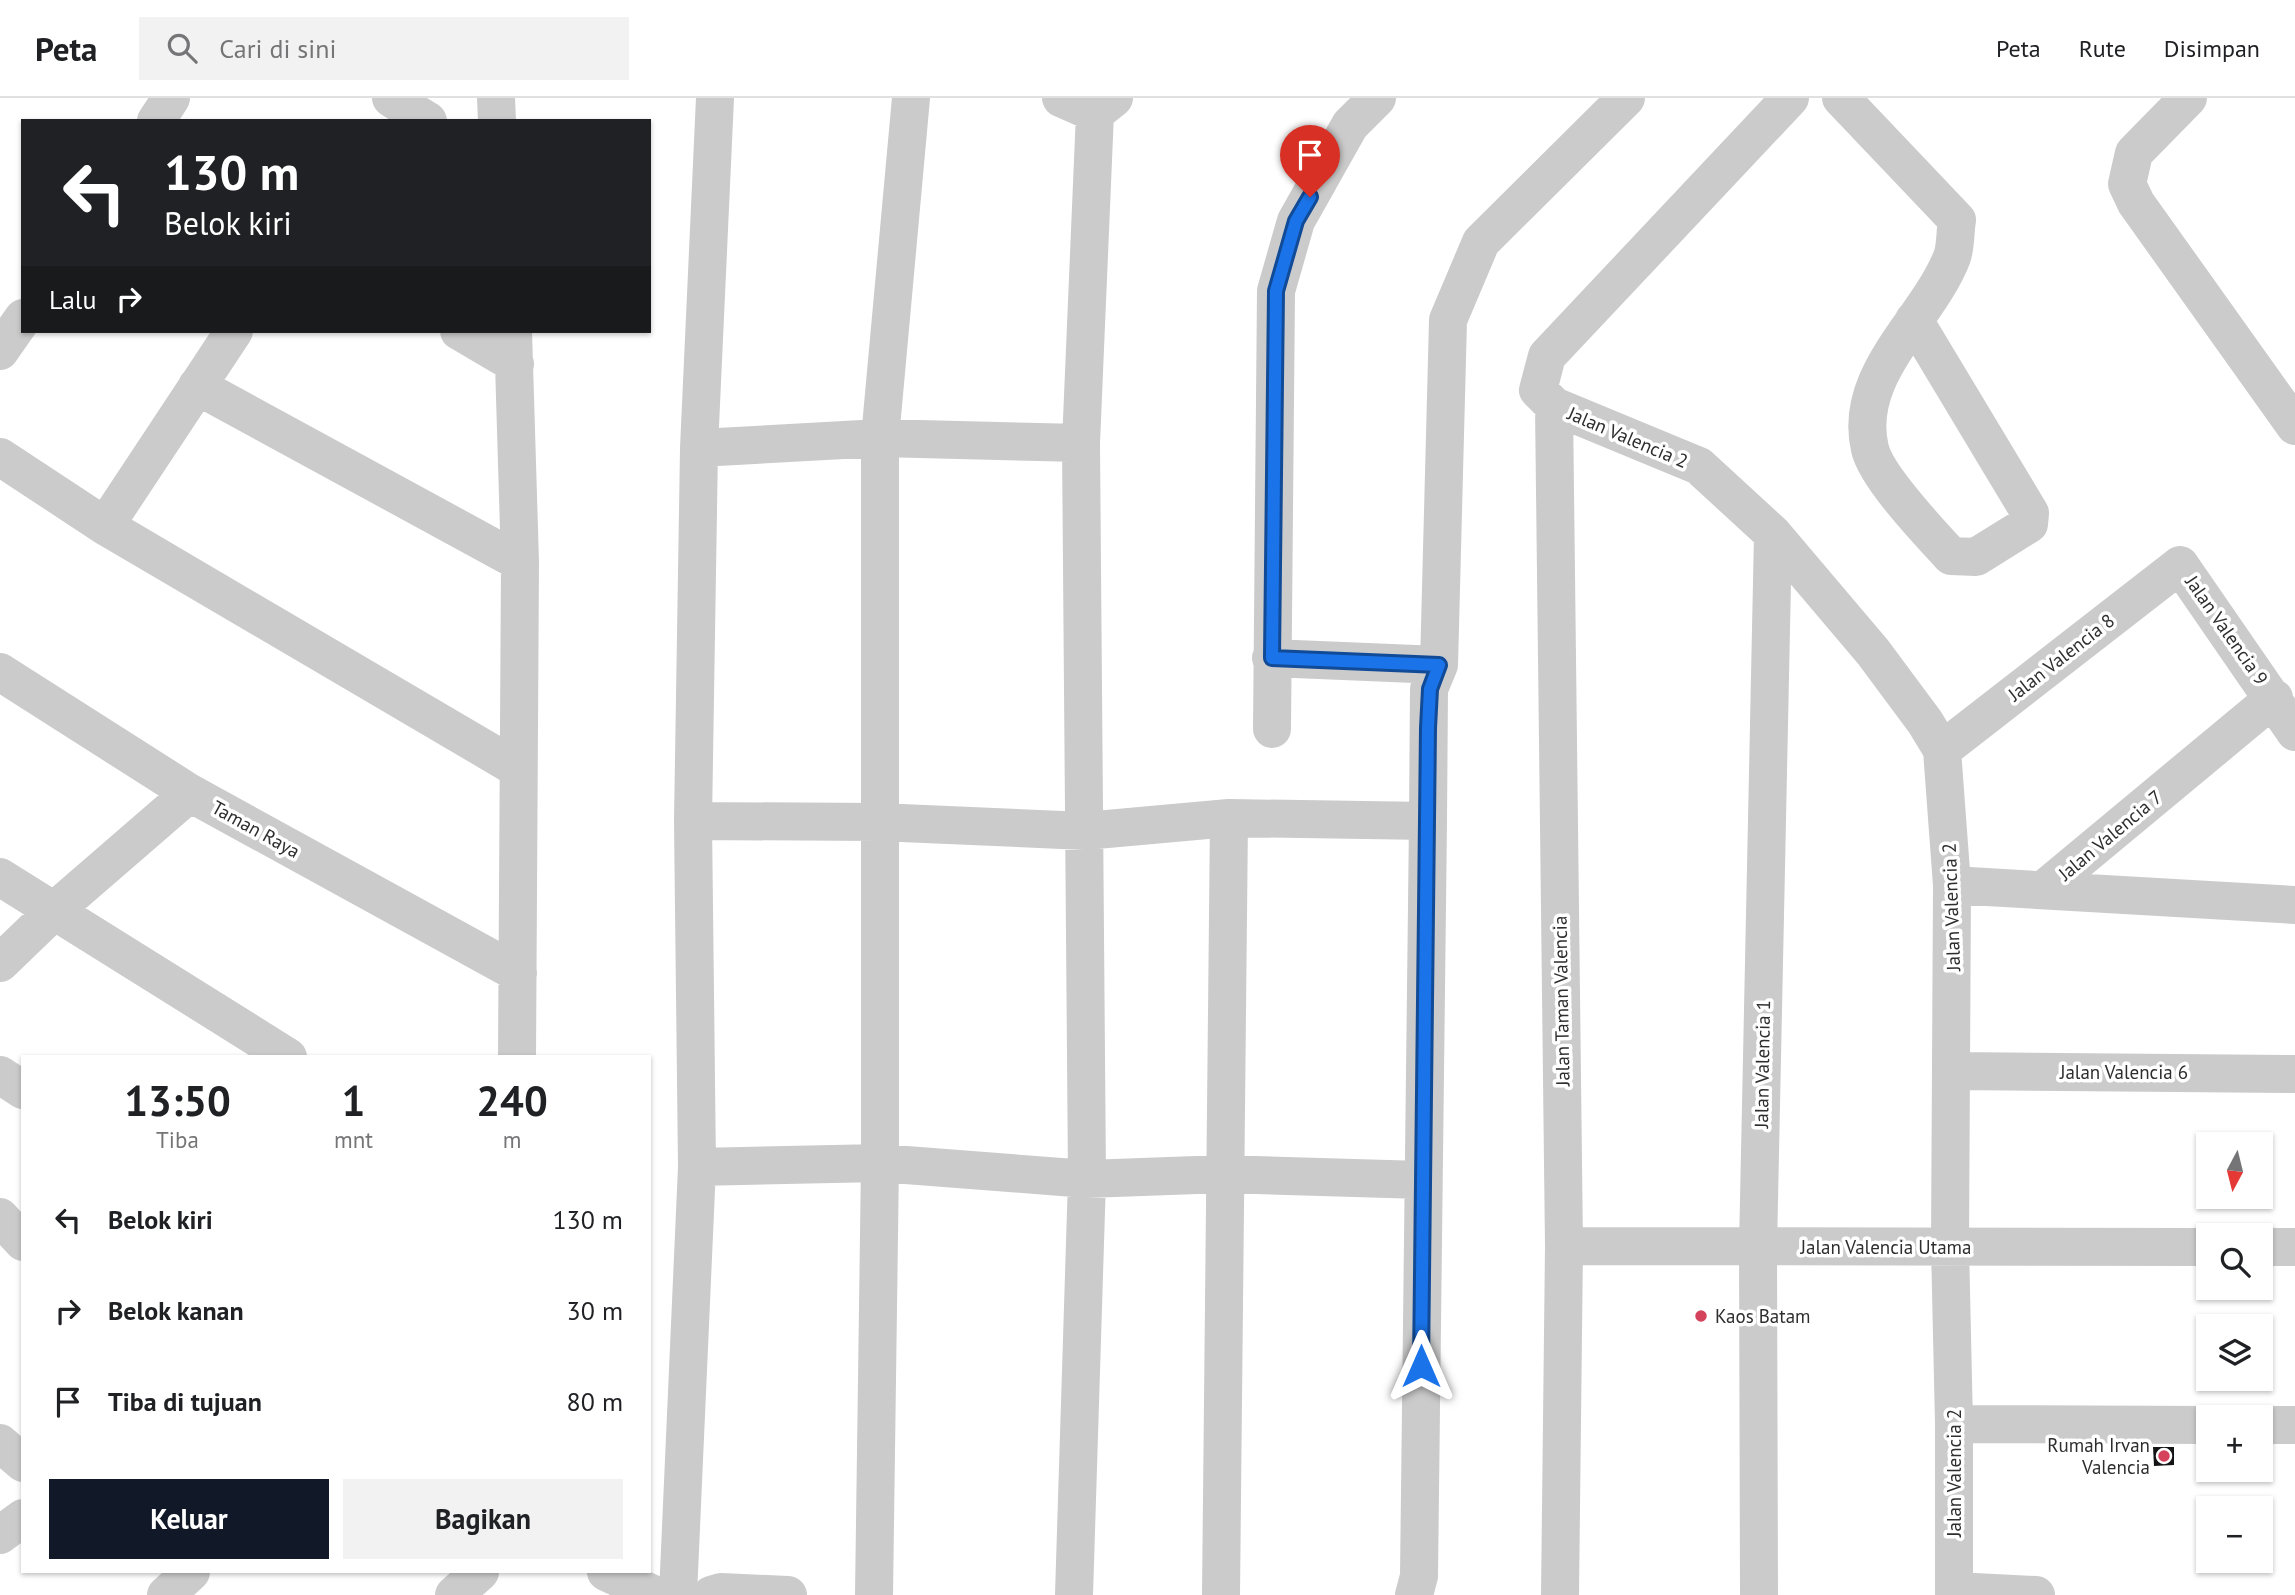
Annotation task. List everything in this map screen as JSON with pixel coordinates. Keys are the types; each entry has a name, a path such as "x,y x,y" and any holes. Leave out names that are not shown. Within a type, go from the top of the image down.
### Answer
{"street":[{"path":"157,119 171,98"},
{"path":"373,119 389,98 425,119"},
{"path":"496,98 497,119"},
{"path":"678,1595 697,1167 693,821 699,448 715,98"},
{"path":"874,1595 880,1163 880,438 911,98"},
{"path":"1272,729 1276,291 1296,221 1350,125 1377,98"},
{"path":"1414,1595 1419,1576 1430,689 1439,665 1448,320 1481,242 1626,98"},
{"path":"1554,406 1538,390 1547,356 1790,98"},
{"path":"1841,98 1957,220 1952,256 1872,389 1870,451 1904,503 1951,556 1976,557 2029,524 2030,513 1914,320"},
{"path":"2188,98 2134,153 2127,184 2136,203 2295,426"},
{"path":"1074,1595 1087,1179 1081,443 1075,101"},
{"path":"0,351 21,321"},
{"path":"105,526 233,333"},
{"path":"466,333 514,347 520,562 517,1055"},
{"path":"197,386 520,562"},
{"name":"Jalan Valencia 2","path":"1554,406 1699,466 1773,534 1873,652 1942,750 1952,885 1950,1246 1954,1593"},
{"name":"Jalan Taman Valencia","path":"1554,406 1564,1246 1560,1595"},
{"path":"699,448 880,438 1081,443"},
{"path":"0,457 105,526 517,768"},
{"name":"Jalan Valencia 1","path":"1759,1595 1758,1248 1773,534"},
{"name":"Jalan Valencia 8","path":"1942,750 2180,565"},
{"name":"Jalan Valencia 9","path":"2180,565 2295,732"},
{"path":"1272,658 1439,665"},
{"name":"Taman Raya","path":"0,672 190,793 519,973"},
{"name":"Jalan Valencia 7","path":"2043,890 2274,698"},
{"path":"0,963 56,909 190,793"},
{"path":"693,821 878,821 1085,831 1229,818 1428,821"},
{"path":"1222,1595 1229,818"},
{"path":"0,877 56,909 285,1055"},
{"path":"1952,885 2043,890"},
{"name":"Jalan Valencia 7","path":"2043,890 2295,905"},
{"name":"Jalan Valencia 6","path":"1953,1071 2295,1074"},
{"path":"0,1075 21,1089"},
{"path":"697,1167 880,1163 1087,1179 1224,1174 1422,1180"},
{"path":"0,1217 21,1240"},
{"name":"Jalan Valencia Utama","path":"1564,1246 2196,1247"},
{"path":"2273,1247 2295,1247"},
{"path":"1954,1424 2196,1425"},
{"path":"2273,1425 2295,1425"},
{"path":"0,1443 21,1460"},
{"path":"0,1535 21,1519"},
{"path":"166,1595 190,1573"},
{"path":"454,1595 480,1573"},
{"path":"608,1573 655,1595"},
{"path":"1954,1593 2036,1595"},
{"path":"718,1594 788,1595"}],"building":[{"name":"Rumah Irvan Valencia","path":"2153,1447 2174,1447 2174,1465 2154,1466"}],"place":[{"name":"Kaos Batam","path":"1701,1316"},
{"name":"Rumah Irvan Valencia","path":"2164,1456"}],"route":[{"path":"1310,197 1296,221 1276,291 1272,658 1439,665 1430,689 1428,728 1421,1366"}]}
